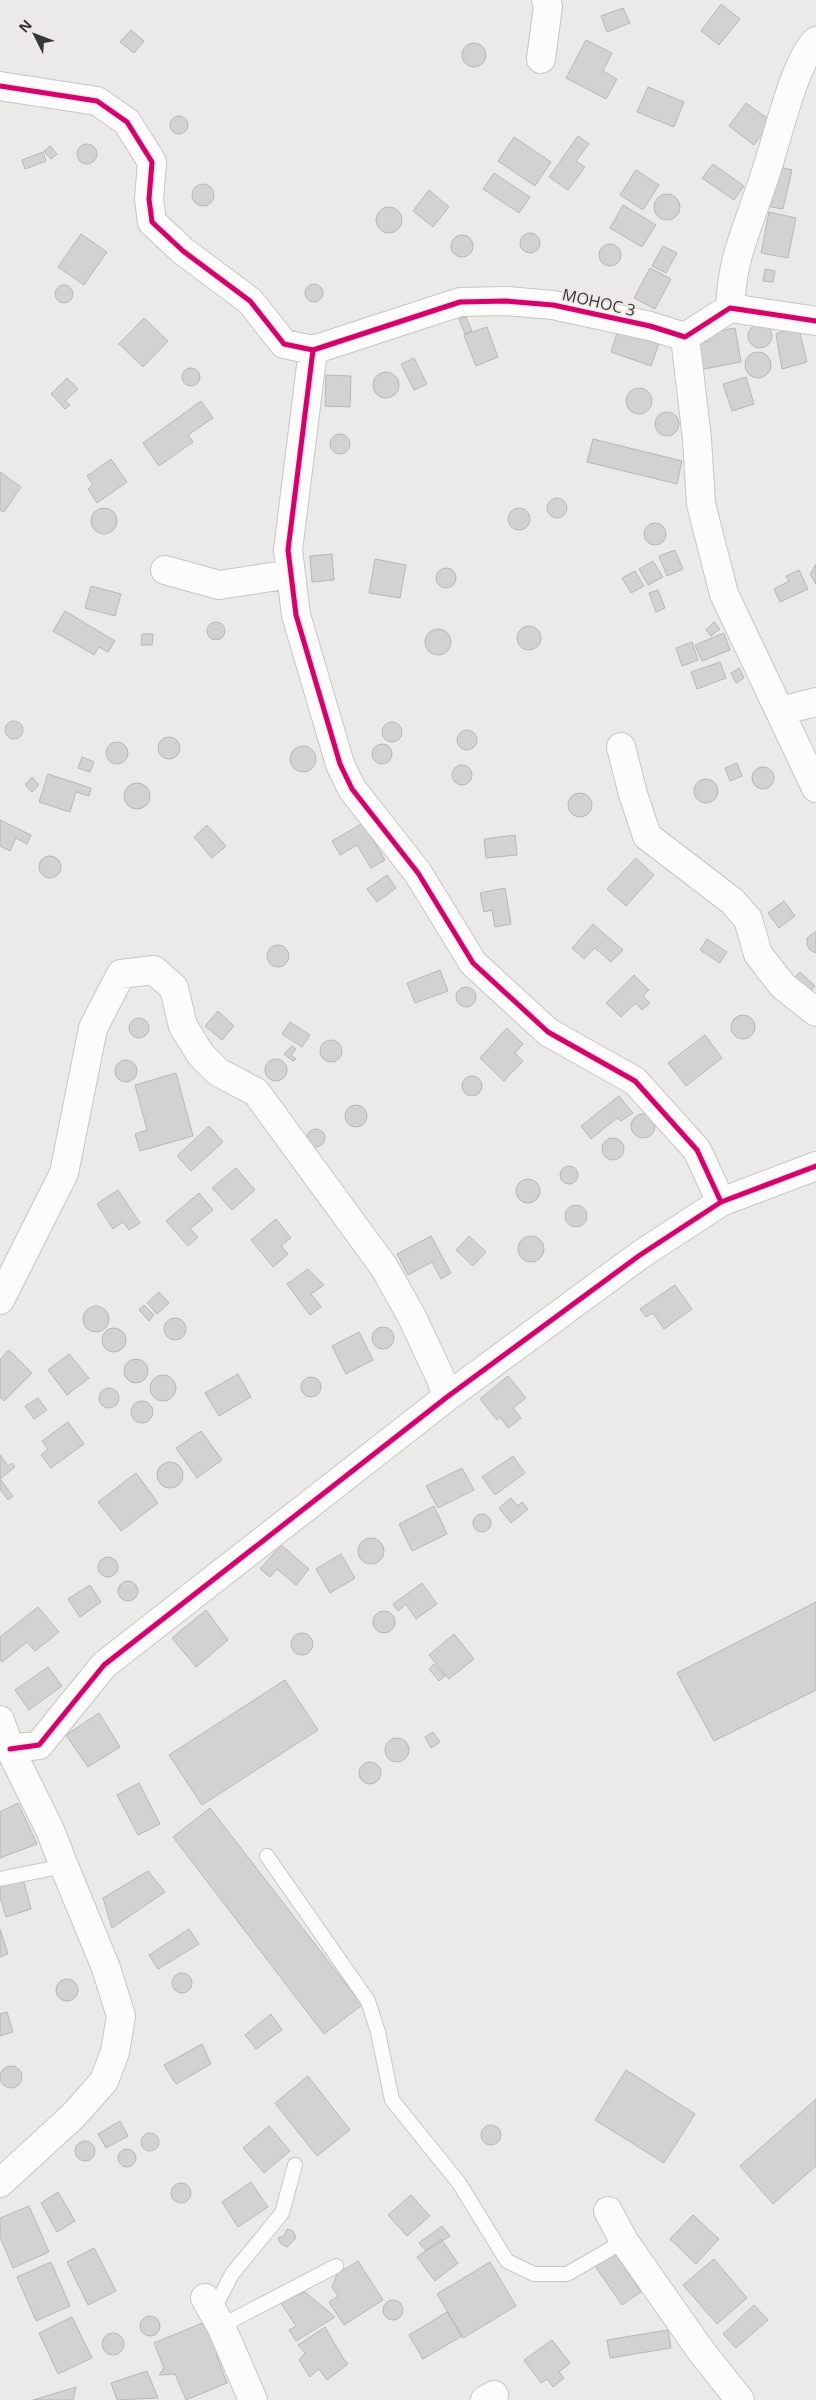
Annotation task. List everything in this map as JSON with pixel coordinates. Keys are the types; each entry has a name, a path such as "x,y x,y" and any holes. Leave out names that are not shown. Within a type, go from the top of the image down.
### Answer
{"street":[{"path":"541,59 548,6 546,0"},
{"path":"730,308 731,289 738,255 767,170 786,105 808,48 816,41"},
{"path":"0,86 97,101 128,122 152,162 149,198 152,222 183,252 250,302 284,344 313,350 288,550 296,614 340,764 352,789 418,873 474,963 548,1032 635,1081 698,1150 722,1202"},
{"name":"МОНОС 3","path":"313,350 460,302 506,301 553,305 650,326 685,337"},
{"path":"816,321 730,308 685,337 697,439 701,504 724,594 816,788"},
{"path":"165,570 218,585 291,574"},
{"path":"780,711 816,702"},
{"path":"621,747 633,794 647,836 732,901 748,919 758,954 783,986 816,1012"},
{"path":"0,1300 64,1173 93,1028 121,974 154,970 174,988 184,1026 201,1055 218,1072 256,1092 384,1267 419,1333 441,1379 447,1397"},
{"path":"10,1749 39,1745 104,1665 447,1397 640,1255 722,1202 816,1166"},
{"path":"0,1720 10,1749 50,1830 106,1968 121,2016 115,2052 104,2081 73,2116 0,2183"},
{"path":"608,2211 624,2241 701,2351 740,2400"},
{"path":"213,2312 253,2400"}],"lane":[{"path":"267,1856 368,2001 378,2032 392,2100 459,2183 507,2261 534,2274 567,2274 624,2241"},
{"path":"0,1879 64,1866"},
{"path":"213,2312 232,2274 282,2213 295,2165"},
{"path":"213,2312 336,2266"}],"building":[{"path":"721,4 740,19 719,45 701,31"},
{"path":"623,8 630,23 607,32 601,16"},
{"path":"131,30 144,41 134,53 120,42"},
{"path":"586,40 612,53 603,71 617,79 606,99 566,78"},
{"path":"474,43 483,46 486,55 483,64 474,67 465,64 462,55 465,46"},
{"path":"648,87 684,102 674,127 637,112"},
{"path":"746,103 771,121 754,145 729,126"},
{"path":"175,116 183,116 188,121 186,132 175,134 170,129 170,121"},
{"path":"578,136 589,144 576,161 585,167 568,190 549,177"},
{"path":"514,137 551,162 535,186 498,161"},
{"path":"87,144 94,147 97,154 94,161 87,164 80,161 77,154 80,147"},
{"path":"50,146 57,154 51,159 44,151"},
{"path":"43,152 46,161 25,169 22,160"},
{"path":"713,164 744,186 734,200 702,178"},
{"path":"775,166 792,170 783,209 766,206"},
{"path":"636,170 659,185 643,210 620,195"},
{"path":"494,173 530,197 519,213 483,189"},
{"path":"203,184 211,187 214,195 211,203 203,206 195,203 192,195 195,187"},
{"path":"429,190 449,207 433,227 413,211"},
{"path":"667,194 676,198 680,207 676,216 667,220 658,216 654,207 658,198"},
{"path":"623,205 656,225 642,247 610,228"},
{"path":"389,207 398,211 402,220 398,229 389,233 380,229 376,220 380,211"},
{"path":"769,212 796,218 788,258 761,253"},
{"path":"526,233 534,233 540,239 540,247 534,253 526,253 520,247 520,239"},
{"path":"81,234 107,252 84,285 58,267"},
{"path":"462,235 470,238 473,246 470,254 462,257 454,254 451,246 454,238"},
{"path":"610,244 618,247 621,255 618,263 610,266 602,263 599,255 602,247"},
{"path":"663,246 677,253 666,273 652,266"},
{"path":"650,268 671,279 655,309 634,298"},
{"path":"765,269 775,271 773,282 763,281"},
{"path":"314,284 322,289 323,293 318,301 314,302 306,297 305,293 310,285"},
{"path":"60,285 68,285 73,290 71,301 60,303 55,298 55,290"},
{"path":"466,317 472,331 465,334 459,319"},
{"path":"144,318 168,341 143,367 119,344"},
{"path":"760,324 769,327 772,336 769,345 760,348 751,345 748,336 751,327"},
{"path":"798,325 807,362 782,369 776,334"},
{"path":"487,327 498,357 476,366 464,335"},
{"path":"735,328 741,362 699,370 694,344 710,341 709,333"},
{"path":"618,330 659,344 651,366 611,352"},
{"path":"758,352 767,356 771,365 767,374 758,378 749,374 745,365 749,356"},
{"path":"414,358 427,384 414,390 401,364"},
{"path":"191,368 197,371 200,377 197,383 191,386 185,383 182,377 185,371"},
{"path":"386,372 395,376 399,385 395,394 386,398 377,394 373,385 377,376"},
{"path":"326,375 351,376 350,407 325,406"},
{"path":"746,377 754,404 732,411 723,384"},
{"path":"67,378 78,389 65,401 70,405 65,409 51,394"},
{"path":"639,388 648,392 652,401 648,410 639,414 630,410 626,401 630,392"},
{"path":"201,401 213,418 188,435 193,442 159,466 143,443"},
{"path":"667,412 676,415 679,424 676,433 667,436 658,433 655,424 658,415"},
{"path":"340,434 347,437 350,444 347,451 340,454 333,451 330,444 333,437"},
{"path":"593,439 682,461 677,484 587,462"},
{"path":"111,459 127,482 97,503 88,489 93,485 87,476"},
{"path":"0,472 21,487 4,512 0,510"},
{"path":"557,498 564,501 567,508 564,515 557,518 550,515 547,508 550,501"},
{"path":"104,508 113,512 117,521 113,530 104,534 95,530 91,521 95,512"},
{"path":"519,508 527,511 530,519 527,527 519,530 511,527 508,519 511,511"},
{"path":"655,523 663,526 666,534 663,542 655,545 647,542 644,534 647,526"},
{"path":"675,550 683,569 667,576 659,556"},
{"path":"332,554 334,580 312,582 310,556"},
{"path":"375,559 406,565 400,598 369,593"},
{"path":"653,561 663,577 648,585 639,569"},
{"path":"816,564 816,584 810,574"},
{"path":"446,568 453,571 456,578 453,585 446,588 439,585 436,578 439,571"},
{"path":"799,570 808,589 780,602 774,589 789,581 786,576"},
{"path":"635,571 644,586 631,593 622,578"},
{"path":"91,586 121,594 115,616 85,608"},
{"path":"658,590 665,608 656,612 649,593"},
{"path":"65,611 115,641 108,652 99,647 94,655 53,631"},
{"path":"216,622 222,625 225,631 222,637 216,640 210,637 207,631 210,625"},
{"path":"714,622 720,629 711,636 706,630"},
{"path":"529,626 537,630 541,638 537,646 529,650 521,646 517,638 521,630"},
{"path":"438,629 447,633 451,642 447,651 438,655 429,651 425,642 429,633"},
{"path":"724,633 730,650 702,661 695,645"},
{"path":"142,634 153,634 152,645 141,645"},
{"path":"692,642 698,660 682,666 676,648"},
{"path":"720,662 726,678 697,689 691,672"},
{"path":"739,668 744,678 736,683 731,673"},
{"path":"14,721 20,724 23,730 20,736 14,739 8,736 5,730 8,724"},
{"path":"392,722 399,725 402,732 399,739 392,742 385,739 382,732 385,725"},
{"path":"467,730 474,733 477,740 474,747 467,750 460,747 457,740 460,733"},
{"path":"169,737 177,740 180,748 177,756 169,759 161,756 158,748 161,740"},
{"path":"117,742 125,745 128,753 125,761 117,764 109,761 106,753 109,745"},
{"path":"378,744 386,744 392,750 392,758 386,764 378,764 372,758 372,750"},
{"path":"303,746 312,750 316,759 312,768 303,772 294,768 290,759 294,750"},
{"path":"82,757 94,762 90,772 78,768"},
{"path":"737,763 742,776 730,781 725,768"},
{"path":"462,765 469,768 472,775 469,782 462,785 455,782 452,775 455,768"},
{"path":"763,767 771,770 774,778 771,786 763,789 755,786 752,778 755,770"},
{"path":"48,774 91,788 89,796 76,792 70,812 39,802"},
{"path":"32,777 39,785 32,792 25,785"},
{"path":"706,779 714,783 718,791 714,799 706,803 698,799 694,791 698,783"},
{"path":"137,783 146,787 150,796 146,805 137,809 128,805 124,796 128,787"},
{"path":"580,793 585,794 591,800 591,810 585,816 580,817 575,816 569,810 568,805 569,800 575,794"},
{"path":"0,820 31,835 27,844 16,838 10,851 0,846"},
{"path":"363,823 385,860 371,868 357,845 340,855 332,841"},
{"path":"207,825 226,846 212,858 194,837"},
{"path":"515,835 517,855 486,858 484,839"},
{"path":"50,856 58,859 61,867 58,875 50,878 42,875 39,867 42,859"},
{"path":"636,858 654,875 626,906 607,889"},
{"path":"387,875 396,888 377,902 367,889"},
{"path":"505,888 511,924 495,927 492,910 484,912 480,893"},
{"path":"784,901 795,916 779,928 768,913"},
{"path":"593,924 623,950 611,962 595,948 584,959 572,948"},
{"path":"815,932 816,953 810,950 807,945 807,938"},
{"path":"707,939 727,952 720,963 700,950"},
{"path":"278,945 286,948 289,956 286,964 278,967 270,964 267,956 270,948"},
{"path":"440,970 448,991 415,1003 407,983"},
{"path":"800,972 815,986 810,992 794,978"},
{"path":"634,975 649,990 643,996 650,1003 642,1010 636,1003 621,1017 606,1003"},
{"path":"466,987 473,990 476,997 473,1004 466,1007 459,1004 456,997 459,990"},
{"path":"218,1011 234,1026 222,1040 205,1026"},
{"path":"743,1015 752,1018 755,1027 752,1036 743,1039 734,1036 731,1027 734,1018"},
{"path":"139,1018 146,1021 149,1028 146,1035 139,1038 132,1035 129,1028 132,1021"},
{"path":"290,1022 310,1035 302,1047 282,1034"},
{"path":"507,1028 523,1044 515,1053 523,1061 504,1081 480,1058"},
{"path":"705,1035 722,1058 686,1086 668,1063"},
{"path":"327,1040 335,1040 342,1047 342,1055 335,1062 327,1062 320,1055 320,1047"},
{"path":"292,1046 296,1049 291,1055 296,1059 293,1061 284,1054"},
{"path":"276,1059 286,1066 287,1070 280,1080 276,1081 266,1074 265,1070 272,1060"},
{"path":"122,1060 130,1060 137,1067 137,1075 130,1082 122,1082 115,1075 115,1067"},
{"path":"176,1073 193,1136 140,1151 135,1134 147,1130 135,1085"},
{"path":"472,1076 479,1079 482,1086 479,1093 472,1096 465,1093 462,1086 465,1079"},
{"path":"619,1096 633,1113 621,1121 617,1118 591,1139 581,1126"},
{"path":"352,1105 360,1105 367,1112 367,1120 360,1127 352,1127 345,1120 345,1112"},
{"path":"643,1114 648,1115 654,1121 654,1131 648,1137 643,1138 638,1137 632,1131 631,1126 632,1121 638,1115"},
{"path":"209,1126 223,1142 191,1171 177,1156"},
{"path":"316,1129 322,1132 325,1138 322,1144 316,1147 310,1144 307,1138 310,1132"},
{"path":"613,1138 621,1141 624,1149 621,1157 613,1160 605,1157 602,1149 605,1141"},
{"path":"565,1166 573,1166 578,1171 576,1182 565,1184 560,1179 560,1171"},
{"path":"236,1168 255,1190 232,1210 212,1188"},
{"path":"528,1179 536,1183 540,1191 536,1199 528,1203 520,1199 516,1191 520,1183"},
{"path":"118,1190 140,1223 129,1230 123,1222 113,1229 97,1204"},
{"path":"199,1193 213,1210 190,1229 198,1237 188,1246 166,1221"},
{"path":"576,1205 584,1208 587,1216 584,1224 576,1227 568,1224 565,1216 568,1208"},
{"path":"276,1219 291,1238 281,1246 288,1254 273,1267 251,1240"},
{"path":"431,1236 451,1273 441,1279 432,1262 408,1275 397,1254"},
{"path":"469,1236 486,1252 473,1266 456,1250"},
{"path":"531,1236 540,1240 544,1249 540,1258 531,1262 522,1258 518,1249 522,1240"},
{"path":"308,1269 324,1285 311,1294 321,1307 310,1315 287,1284"},
{"path":"675,1285 692,1309 664,1329 653,1313 646,1317 640,1309"},
{"path":"159,1292 169,1303 157,1314 147,1303"},
{"path":"144,1305 154,1315 149,1321 139,1310"},
{"path":"96,1306 105,1310 109,1319 105,1328 96,1332 87,1328 83,1319 87,1310"},
{"path":"175,1318 183,1321 186,1329 183,1337 175,1340 167,1337 164,1329 167,1321"},
{"path":"383,1327 391,1330 394,1338 391,1346 383,1349 375,1346 372,1338 375,1330"},
{"path":"114,1328 123,1331 126,1340 123,1349 114,1352 105,1349 102,1340 105,1331"},
{"path":"359,1332 373,1360 346,1374 332,1346"},
{"path":"9,1350 32,1373 4,1401 0,1397 0,1359"},
{"path":"69,1354 89,1378 67,1395 48,1370"},
{"path":"136,1359 145,1362 148,1371 145,1380 136,1383 127,1380 124,1371 127,1362"},
{"path":"238,1374 251,1397 219,1416 205,1393"},
{"path":"163,1375 172,1379 176,1388 172,1397 163,1401 154,1397 150,1388 154,1379"},
{"path":"508,1376 526,1398 513,1408 521,1418 508,1428 500,1417 497,1420 480,1399"},
{"path":"311,1377 318,1380 321,1387 318,1394 311,1397 304,1394 301,1387 304,1380"},
{"path":"109,1388 116,1391 119,1398 116,1405 109,1408 102,1405 99,1398 102,1391"},
{"path":"38,1398 47,1410 34,1419 25,1406"},
{"path":"142,1401 152,1408 153,1412 146,1422 142,1423 132,1416 131,1412 138,1402"},
{"path":"68,1422 84,1444 51,1468 41,1455 48,1449 42,1441"},
{"path":"201,1431 222,1460 197,1478 176,1448"},
{"path":"0,1455 8,1466 12,1463 15,1467 0,1479"},
{"path":"513,1456 525,1473 495,1495 482,1477"},
{"path":"170,1462 179,1466 183,1475 179,1484 170,1488 161,1484 157,1475 161,1466"},
{"path":"462,1468 474,1490 438,1508 426,1486"},
{"path":"136,1473 158,1503 121,1531 98,1502"},
{"path":"0,1479 13,1496 8,1500 0,1489"},
{"path":"511,1498 518,1506 522,1502 528,1509 511,1523 499,1508"},
{"path":"434,1506 447,1534 412,1551 399,1524"},
{"path":"482,1514 488,1517 491,1523 488,1529 482,1532 476,1529 473,1523 476,1517"},
{"path":"371,1538 381,1541 384,1551 381,1561 371,1564 361,1561 358,1551 361,1541"},
{"path":"281,1545 309,1569 296,1585 277,1569 270,1577 260,1569"},
{"path":"341,1554 355,1578 330,1593 316,1569"},
{"path":"108,1557 115,1560 118,1567 115,1574 108,1577 101,1574 98,1567 101,1560"},
{"path":"128,1581 135,1584 138,1591 135,1598 128,1601 121,1598 118,1591 121,1584"},
{"path":"422,1583 437,1604 416,1619 406,1604 398,1611 393,1604"},
{"path":"90,1585 101,1602 80,1617 68,1599"},
{"path":"816,1602 816,1690 714,1741 677,1673"},
{"path":"38,1607 59,1632 35,1651 27,1642 2,1662 0,1659 0,1637"},
{"path":"206,1610 228,1640 196,1667 172,1638"},
{"path":"384,1611 392,1614 395,1622 392,1630 384,1633 376,1630 373,1622 376,1614"},
{"path":"302,1633 310,1636 313,1644 310,1652 302,1655 294,1652 291,1644 294,1636"},
{"path":"454,1634 474,1659 449,1679 429,1655"},
{"path":"434,1664 445,1676 439,1681 429,1669"},
{"path":"48,1667 62,1686 29,1710 15,1690"},
{"path":"285,1680 318,1730 202,1805 169,1755"},
{"path":"99,1713 120,1747 88,1767 66,1735"},
{"path":"433,1732 440,1742 431,1748 425,1737"},
{"path":"397,1738 402,1739 408,1745 408,1755 402,1761 397,1762 392,1761 386,1755 385,1750 386,1745 392,1739"},
{"path":"370,1762 378,1765 381,1773 378,1781 370,1784 362,1781 359,1773 362,1765"},
{"path":"139,1783 160,1824 138,1835 117,1795"},
{"path":"18,1803 37,1844 0,1858 0,1812"},
{"path":"210,1808 362,2005 324,2034 173,1837"},
{"path":"148,1871 165,1892 112,1928 103,1898"},
{"path":"23,1879 31,1909 6,1917 0,1897 0,1885"},
{"path":"0,1929 8,1954 0,1957"},
{"path":"189,1929 199,1944 158,1969 149,1955"},
{"path":"178,1973 186,1973 192,1979 192,1987 186,1993 178,1993 172,1987 172,1979"},
{"path":"67,1979 75,1982 78,1990 75,1998 67,2001 59,1998 56,1990 59,1982"},
{"path":"7,2012 13,2032 0,2036 0,2014"},
{"path":"271,2014 282,2030 256,2049 245,2035"},
{"path":"202,2044 211,2064 176,2084 164,2065"},
{"path":"11,2066 19,2069 22,2077 19,2085 11,2088 3,2085 0,2077 3,2069"},
{"path":"626,2070 695,2114 664,2163 595,2120"},
{"path":"308,2076 350,2130 317,2156 275,2103"},
{"path":"816,2099 816,2166 773,2204 740,2166"},
{"path":"120,2121 128,2136 106,2148 98,2134"},
{"path":"491,2125 498,2128 501,2135 498,2142 491,2145 484,2142 481,2135 484,2128"},
{"path":"269,2126 290,2151 264,2173 243,2148"},
{"path":"150,2133 156,2136 159,2142 156,2148 150,2151 144,2148 141,2142 144,2136"},
{"path":"85,2141 92,2144 95,2151 92,2158 85,2161 78,2158 75,2151 78,2144"},
{"path":"127,2149 135,2154 136,2158 131,2166 127,2167 119,2162 118,2158 123,2150"},
{"path":"251,2182 268,2207 238,2227 222,2202"},
{"path":"181,2183 188,2186 191,2193 188,2200 181,2203 174,2200 171,2193 174,2186"},
{"path":"58,2192 75,2221 57,2232 41,2203"},
{"path":"411,2195 430,2216 407,2236 388,2215"},
{"path":"29,2206 49,2252 13,2268 0,2237 0,2218"},
{"path":"693,2215 719,2239 696,2264 670,2239"},
{"path":"442,2226 450,2236 426,2251 419,2243"},
{"path":"287,2229 293,2231 296,2238 287,2247 281,2244 278,2238 284,2236"},
{"path":"441,2239 458,2263 435,2281 417,2257"},
{"path":"94,2248 116,2291 88,2305 67,2262"},
{"path":"612,2249 641,2292 622,2305 593,2263"},
{"path":"714,2259 747,2298 717,2324 683,2285"},
{"path":"358,2261 383,2300 344,2325 329,2302 338,2296 332,2287 337,2274"},
{"path":"51,2262 70,2306 36,2321 17,2277"},
{"path":"490,2262 516,2306 463,2338 437,2294"},
{"path":"305,2292 335,2317 296,2341 289,2330 296,2326 279,2300"},
{"path":"389,2300 397,2300 403,2306 403,2314 397,2320 389,2320 383,2314 383,2306"},
{"path":"754,2305 768,2320 736,2348 723,2334"},
{"path":"447,2312 462,2336 423,2359 409,2335"},
{"path":"150,2316 157,2319 160,2326 157,2333 150,2336 143,2333 140,2326 143,2319"},
{"path":"72,2317 92,2358 58,2374 39,2333"},
{"path":"212,2319 225,2350 216,2354 227,2383 186,2400 175,2374 159,2375 164,2368 154,2343"},
{"path":"325,2327 348,2364 327,2380 319,2369 310,2377 299,2360 305,2353 298,2345"},
{"path":"668,2330 671,2348 610,2358 607,2340"},
{"path":"109,2333 117,2333 124,2340 124,2348 117,2355 109,2355 102,2348 102,2340"},
{"path":"552,2340 570,2363 559,2372 564,2378 553,2387 547,2379 541,2383 524,2360"},
{"path":"147,2371 158,2398 117,2400 111,2383"},
{"path":"76,2387 73,2400 33,2400"}],"cycle path":[{"path":"0,86 97,101 127,122 152,162 149,199 152,222 183,251 250,301 284,344 313,350 460,302 506,301 553,305 650,326 685,337 730,308 816,321"},
{"path":"313,350 288,550 296,615 340,764 352,789 418,873 473,963 548,1032 635,1081 697,1150 721,1202"},
{"path":"10,1749 39,1745 104,1665 447,1397 640,1255 721,1202 816,1166"}]}
